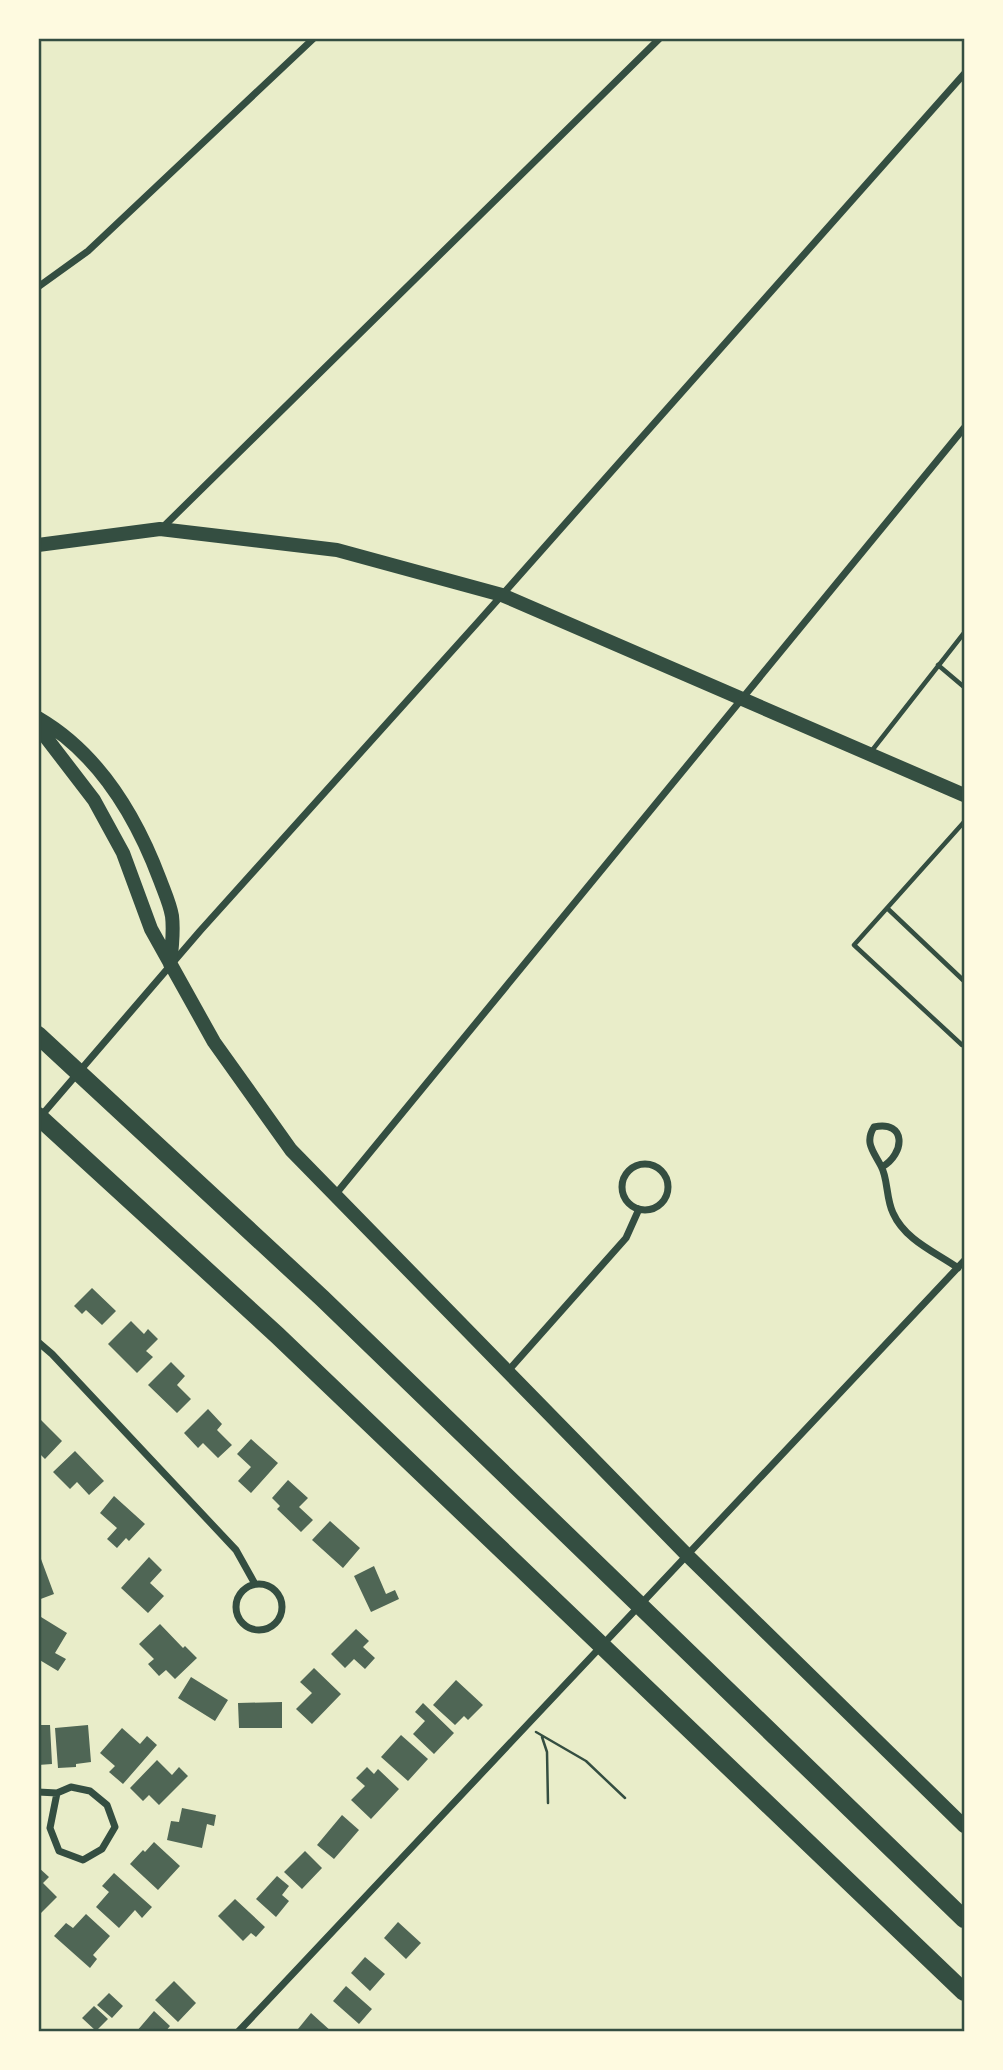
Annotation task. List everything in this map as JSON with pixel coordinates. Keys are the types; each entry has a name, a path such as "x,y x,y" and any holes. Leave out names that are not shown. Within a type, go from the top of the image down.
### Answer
{"highway":[{"path":"38,1035 322,1297 964,1919"},
{"path":"38,1118 277,1335 964,1992"}],"main road":[{"path":"38,545 160,529 337,550 502,595 964,795"},
{"path":"38,718 56,728 105,777 140,831 172,913 170,966"},
{"path":"38,727 94,800 123,853 151,929 214,1042 291,1150 687,1555 964,1826"}],"street":[{"path":"38,287 88,251 314,38"},
{"path":"160,529 660,38"},
{"path":"38,1118 170,966 964,74"},
{"path":"335,1196 964,428"},
{"path":"882,1167 891,1162 900,1143 894,1130 883,1126 874,1128 869,1144 882,1167 893,1214 917,1243 958,1268"},
{"path":"652,1165 659,1168 668,1182 666,1198 654,1208 639,1209 626,1200 622,1184 624,1177 636,1166 652,1165"},
{"path":"508,1371 626,1238 639,1209"},
{"path":"238,2032 964,1261"},
{"path":"38,1342 236,1550 255,1584"},
{"path":"255,1584 272,1588 282,1603 278,1621 262,1630 245,1626 236,1611 240,1593 255,1584"},
{"path":"38,1792 57,1793 71,1787 90,1791 107,1805 115,1827 102,1849 83,1860 59,1851 50,1828 57,1793"}],"lane":[{"path":"870,753 964,635"},
{"path":"938,665 964,687"},
{"path":"964,822 854,944 962,1045 964,1043"},
{"path":"887,908 964,981"}],"path":[{"path":"536,1732 586,1761 625,1798"},
{"path":"542,1737 547,1752 548,1803"}],"building":[{"path":"92,1288 116,1311 102,1325 86,1310 82,1314 74,1306"},
{"path":"131,1321 144,1334 148,1329 158,1339 146,1351 153,1357 137,1373 108,1344"},
{"path":"171,1362 185,1376 177,1385 191,1399 177,1413 148,1385"},
{"path":"208,1409 222,1424 217,1430 232,1445 218,1458 203,1443 198,1448 184,1433"},
{"path":"38,1417 62,1441 45,1459 38,1452"},
{"path":"251,1439 278,1463 251,1493 238,1481 251,1467 237,1454"},
{"path":"75,1451 104,1481 89,1495 77,1482 70,1489 53,1472"},
{"path":"288,1480 308,1498 299,1507 313,1520 301,1532 277,1509 280,1506 272,1498"},
{"path":"114,1496 145,1524 129,1541 126,1538 117,1548 107,1539 117,1528 100,1513"},
{"path":"330,1521 360,1548 343,1568 312,1540"},
{"path":"149,1557 162,1570 150,1583 164,1596 148,1613 121,1588"},
{"path":"41,1559 54,1594 38,1600 38,1560"},
{"path":"374,1566 386,1594 395,1590 399,1599 371,1612 354,1576"},
{"path":"41,1617 67,1633 55,1653 66,1659 58,1671 38,1659 38,1620"},
{"path":"160,1624 183,1648 185,1646 197,1658 175,1679 166,1670 159,1676 148,1664 154,1659 139,1644"},
{"path":"356,1629 369,1641 363,1647 375,1658 365,1669 354,1659 345,1668 331,1654"},
{"path":"314,1668 341,1694 312,1724 296,1709 312,1693 300,1682"},
{"path":"191,1677 228,1700 215,1721 178,1698"},
{"path":"456,1680 483,1705 468,1720 464,1716 455,1725 433,1705"},
{"path":"282,1702 282,1728 239,1728 238,1703"},
{"path":"423,1703 454,1733 434,1754 413,1734 425,1721 415,1712"},
{"path":"38,1725 50,1725 52,1764 38,1765"},
{"path":"88,1725 91,1762 76,1764 76,1767 58,1768 55,1728"},
{"path":"122,1728 140,1744 147,1736 157,1745 123,1784 109,1772 115,1766 100,1753"},
{"path":"401,1735 428,1759 408,1781 381,1757"},
{"path":"157,1760 172,1775 179,1767 188,1776 159,1805 149,1795 143,1801 130,1788"},
{"path":"367,1767 374,1774 378,1769 399,1789 371,1819 351,1800 365,1786 356,1778"},
{"path":"182,1808 216,1815 214,1826 207,1824 202,1848 167,1840 171,1821 179,1822"},
{"path":"342,1815 359,1830 334,1859 317,1845"},
{"path":"154,1842 180,1866 158,1890 130,1864"},
{"path":"305,1851 322,1868 302,1889 284,1872"},
{"path":"38,1867 49,1877 43,1883 57,1897 38,1916"},
{"path":"114,1873 152,1907 142,1918 135,1910 119,1928 96,1907 109,1892 102,1886"},
{"path":"277,1876 289,1886 282,1895 289,1901 276,1917 256,1899"},
{"path":"235,1899 265,1927 256,1937 251,1933 243,1941 218,1916"},
{"path":"86,1914 110,1936 93,1955 97,1959 90,1968 54,1936 66,1923 73,1928"},
{"path":"398,1922 421,1943 406,1959 384,1938"},
{"path":"365,1957 385,1974 370,1991 351,1973"},
{"path":"174,1981 196,2003 178,2022 155,2000"},
{"path":"346,1986 372,2009 359,2024 333,2001"},
{"path":"109,1993 123,2006 112,2018 97,2005"},
{"path":"94,2006 108,2019 96,2031 82,2018"},
{"path":"154,2011 170,2026 165,2032 136,2032"},
{"path":"311,2013 332,2032 301,2032 298,2029"}]}
